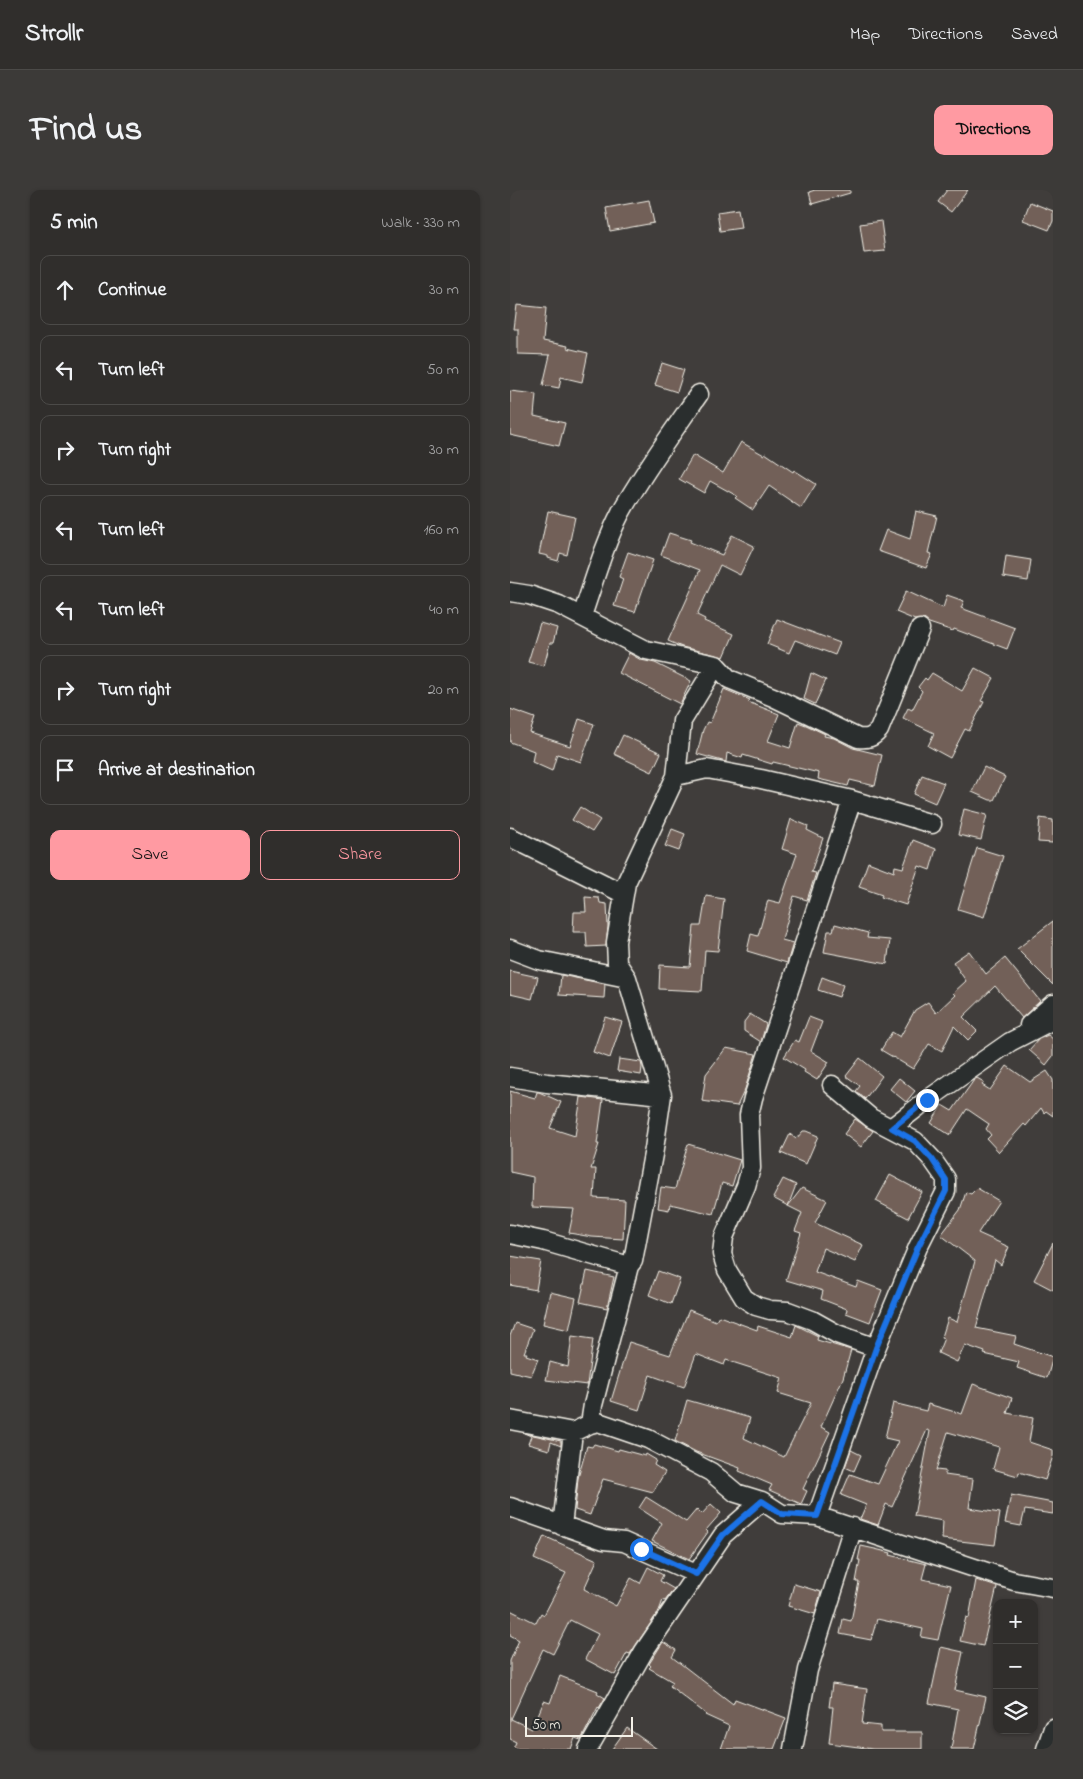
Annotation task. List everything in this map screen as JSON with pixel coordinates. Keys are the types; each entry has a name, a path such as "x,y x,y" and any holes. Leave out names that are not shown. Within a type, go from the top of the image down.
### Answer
{"street":[{"path":"582,616 606,546 621,513 651,462 699,394"},
{"path":"510,592 529,595 559,605 646,650 716,665 728,679 773,697 858,738 867,739 873,737 879,730 920,629"},
{"path":"590,1424 593,1405 629,1266 633,1261 662,1095 627,978 617,963 616,942 626,882 676,776 682,721 716,665"},
{"path":"676,776 707,769 761,779 852,800 932,824"},
{"path":"852,800 753,1098 749,1115 751,1168 746,1186 724,1237 722,1254 727,1270 744,1298 756,1306 770,1310 788,1311 812,1320 837,1334 876,1348"},
{"path":"510,837 624,894"},
{"path":"510,949 539,960 627,978"},
{"path":"892,1128 927,1100 1010,1042 1053,1004"},
{"path":"1010,1042 1053,1020"},
{"path":"510,1078 662,1095"},
{"path":"817,1516 876,1348 918,1247 946,1191 946,1180 932,1159 915,1141 871,1118 832,1085"},
{"path":"510,1234 629,1266"},
{"path":"510,1420 573,1432 598,1422 648,1440 711,1472 736,1494 762,1501 782,1514 817,1516 1014,1581 1053,1588"},
{"path":"562,1526 573,1432"},
{"path":"588,1749 644,1651 723,1535 762,1501"},
{"path":"510,1507 604,1540 624,1542 696,1574"},
{"path":"793,1749 808,1670 853,1527"},
{"path":"1046,1749 1053,1728"}],"building":[{"path":"815,190 850,190 850,193 812,204 809,192"},
{"path":"947,190 968,190 951,212 938,202"},
{"path":"649,200 654,223 610,231 606,208"},
{"path":"1030,202 1053,211 1053,221 1049,230 1023,220"},
{"path":"738,209 741,228 720,231 717,212"},
{"path":"881,221 885,251 864,253 860,224"},
{"path":"517,305 546,308 543,341 568,346 567,348 588,353 582,382 561,377 559,388 543,385 550,355 518,354 518,329 514,329"},
{"path":"662,363 684,370 677,392 655,385"},
{"path":"510,391 536,394 534,416 565,423 559,446 510,435"},
{"path":"741,442 764,455 765,453 793,472 794,470 816,484 801,508 769,486 753,510 735,498 737,496 710,481 704,493 679,479 693,455 723,473"},
{"path":"548,511 575,517 567,555 560,553 558,561 539,554"},
{"path":"916,511 937,516 928,553 932,554 926,568 878,551 886,530 910,539"},
{"path":"669,533 691,540 690,542 722,555 732,535 754,546 740,575 720,565 697,615 705,619 704,621 734,634 724,657 682,647 668,641 700,570 661,555"},
{"path":"628,552 653,560 635,612 614,606 623,579 619,577"},
{"path":"1006,556 1031,560 1028,581 1003,577"},
{"path":"906,591 943,608 947,595 964,601 961,608 1015,628 1007,649 954,629 953,631 929,623 924,619 915,620 896,612"},
{"path":"777,619 840,643 835,655 795,640 789,653 767,644"},
{"path":"540,623 557,628 553,643 550,643 544,666 528,662"},
{"path":"629,653 641,660 655,663 691,681 680,704 619,673"},
{"path":"975,668 994,678 981,701 984,702 969,731 965,729 950,758 928,746 934,733 903,718 908,708 912,710 922,691 918,687 932,673 962,691"},
{"path":"811,673 826,680 815,704 804,699"},
{"path":"724,689 750,700 748,702 779,714 768,741 790,748 798,722 825,734 824,736 834,738 853,748 882,755 875,786 850,780 848,786 818,779 819,773 773,762 772,764 743,755 742,758 727,753 726,762 697,754 703,730 707,722 710,723"},
{"path":"510,709 535,718 530,733 570,746 579,719 594,724 581,762 557,754 552,771 532,762 534,751 510,742"},
{"path":"623,735 661,753 652,772 614,754"},
{"path":"984,767 1005,777 994,800 972,792"},
{"path":"922,775 944,783 935,803 914,794"},
{"path":"580,807 600,820 592,832 572,820"},
{"path":"964,809 987,815 981,840 958,835"},
{"path":"1040,818 1053,820 1053,843 1038,842"},
{"path":"791,819 808,826 807,830 823,838 811,872 816,873 807,900 794,896 782,940 793,943 787,963 747,951 751,934 758,936 768,900 780,903 797,854 782,849"},
{"path":"672,829 685,834 679,851 665,846"},
{"path":"913,840 936,849 930,870 919,866 906,905 859,887 868,862 894,872 895,866 903,868"},
{"path":"977,848 1003,856 984,917 958,909"},
{"path":"706,896 724,899 718,951 705,950 702,991 659,989 660,965 690,967 694,926 701,926"},
{"path":"585,897 599,898 600,903 607,904 608,927 606,946 587,947 586,932 573,932 574,912 586,912"},
{"path":"1053,921 1053,985 1017,949"},
{"path":"835,924 868,933 867,938 890,940 887,964 824,952 828,931 833,931"},
{"path":"969,951 986,974 1005,958 1040,1001 1022,1018 995,986 963,1017 977,1031 968,1040 954,1026 942,1051 929,1044 913,1069 881,1050 892,1032 900,1037 915,1010 928,1002 936,1013 955,995 953,993 966,981 953,962"},
{"path":"510,971 538,977 532,999 510,994"},
{"path":"561,975 605,984 604,998 559,995"},
{"path":"822,977 843,985 839,997 818,990"},
{"path":"750,1014 766,1024 761,1042 744,1031 744,1022"},
{"path":"605,1017 622,1022 610,1058 593,1052"},
{"path":"809,1017 822,1022 811,1051 829,1062 817,1080 784,1057 795,1040 799,1042"},
{"path":"1048,1035 1053,1039 1053,1056 1046,1065 1029,1050 1039,1039"},
{"path":"726,1048 756,1054 745,1089 737,1106 702,1101 706,1074"},
{"path":"860,1058 882,1076 865,1099 856,1091 860,1086 846,1076"},
{"path":"619,1059 641,1062 641,1075 617,1071"},
{"path":"1007,1066 1030,1082 1047,1071 1053,1080 1053,1116 1046,1111 1044,1113 1041,1108 1026,1126 1024,1124 999,1152 987,1139 991,1135 986,1129 989,1124 967,1109 950,1135 931,1123 942,1105 952,1111 977,1078 984,1082 982,1085 990,1090"},
{"path":"899,1078 915,1091 906,1102 890,1089"},
{"path":"510,1091 535,1098 537,1092 539,1092 561,1102 550,1128 575,1136 581,1097 603,1100 597,1144 599,1144 591,1169 596,1169 594,1198 625,1200 623,1239 569,1233 574,1209 532,1207 533,1177 510,1172"},
{"path":"855,1119 873,1131 861,1147 844,1134"},
{"path":"803,1131 818,1136 806,1164 781,1153 790,1134 796,1139"},
{"path":"688,1144 740,1160 732,1186 722,1183 713,1214 670,1204 669,1210 658,1208 661,1187 675,1189"},
{"path":"890,1175 922,1192 908,1218 876,1201"},
{"path":"783,1179 796,1185 788,1206 773,1198"},
{"path":"802,1188 827,1200 815,1223 863,1245 855,1262 823,1248 815,1272 856,1287 858,1281 882,1290 870,1322 846,1313 847,1309 821,1299 823,1291 786,1280 801,1233 795,1231 802,1213 788,1206"},
{"path":"977,1188 999,1201 978,1233 1009,1247 1001,1265 995,1260 976,1328 1016,1336 1014,1344 1053,1357 1047,1378 1017,1368 1019,1362 984,1354 985,1352 965,1345 957,1362 938,1353 944,1338 942,1337 948,1318 957,1322 975,1261 941,1235 960,1210 966,1192 971,1194"},
{"path":"1053,1243 1053,1290 1034,1280"},
{"path":"510,1256 541,1261 536,1290 510,1285"},
{"path":"587,1271 614,1277 607,1308 580,1302"},
{"path":"658,1271 680,1279 671,1304 649,1295"},
{"path":"550,1292 576,1298 569,1330 543,1324"},
{"path":"689,1310 716,1321 719,1316 757,1330 758,1326 792,1337 796,1325 818,1336 817,1340 851,1350 843,1378 821,1427 830,1432 803,1489 807,1491 801,1504 769,1490 772,1485 739,1471 740,1468 696,1452 675,1441 687,1400 750,1418 744,1438 784,1457 811,1403 778,1393 782,1378 726,1360 724,1365 696,1354 684,1387 650,1375 639,1410 611,1401 629,1342 670,1355"},
{"path":"515,1323 533,1329 524,1353 538,1359 531,1376 510,1371 510,1336"},
{"path":"572,1336 593,1339 587,1385 546,1380 550,1362 568,1367"},
{"path":"973,1384 1012,1398 1007,1413 1033,1418 1029,1442 1053,1450 1053,1456 1045,1480 1019,1472 1018,1476 993,1469 999,1447 948,1432 936,1470 945,1471 945,1475 973,1479 969,1508 1000,1513 995,1545 942,1539 943,1521 914,1516 930,1431 927,1430 892,1507 886,1504 878,1525 860,1519 866,1505 841,1495 850,1474 878,1484 898,1441 885,1438 893,1403 926,1411 928,1404 962,1414"},
{"path":"524,1433 561,1441 561,1446 551,1442 549,1450 528,1444 531,1436"},
{"path":"594,1444 618,1451 619,1449 645,1456 646,1454 656,1460 654,1465 665,1472 653,1492 603,1479 590,1515 575,1510 578,1478 587,1446 592,1447"},
{"path":"851,1450 861,1455 854,1471 845,1467"},
{"path":"1011,1495 1053,1503 1053,1514 1025,1510 1021,1526 1005,1523"},
{"path":"646,1497 686,1522 697,1509 702,1514 711,1504 721,1513 706,1530 708,1532 689,1559 652,1541 662,1523 639,1508"},
{"path":"544,1536 597,1560 584,1589 616,1606 631,1578 640,1583 648,1567 663,1575 660,1581 674,1589 665,1601 663,1600 659,1611 630,1654 627,1653 615,1675 585,1659 598,1634 570,1620 553,1654 543,1649 511,1719 532,1729 544,1701 550,1703 560,1676 598,1691 597,1693 605,1698 598,1707 581,1740 575,1738 571,1749 513,1749 516,1742 510,1739 510,1661 519,1640 510,1635 510,1610 536,1623 541,1613 544,1615 566,1573 534,1559"},
{"path":"861,1546 926,1564 922,1579 951,1585 938,1640 921,1637 923,1629 877,1619 871,1640 840,1634 843,1619 851,1621 859,1582 856,1582"},
{"path":"976,1580 997,1587 983,1646 960,1641 966,1617 969,1618"},
{"path":"794,1584 821,1592 815,1614 788,1606"},
{"path":"663,1642 676,1650 672,1657 733,1704 735,1699 786,1718 774,1749 721,1749 729,1726 705,1715 670,1686 673,1682 649,1668 651,1666 649,1664"},
{"path":"941,1647 963,1652 955,1690 986,1697 974,1749 951,1749 958,1709 929,1703"},
{"path":"832,1684 867,1689 862,1724 881,1726 881,1732 922,1732 922,1749 873,1749 829,1743 833,1707 829,1707"},
{"path":"627,1728 657,1749 612,1749"}],"route":[{"path":"641,1549 696,1574 723,1535 762,1501 782,1514 817,1516 876,1348 918,1247 946,1191 946,1180 932,1159 915,1141 892,1128 927,1100"}]}
